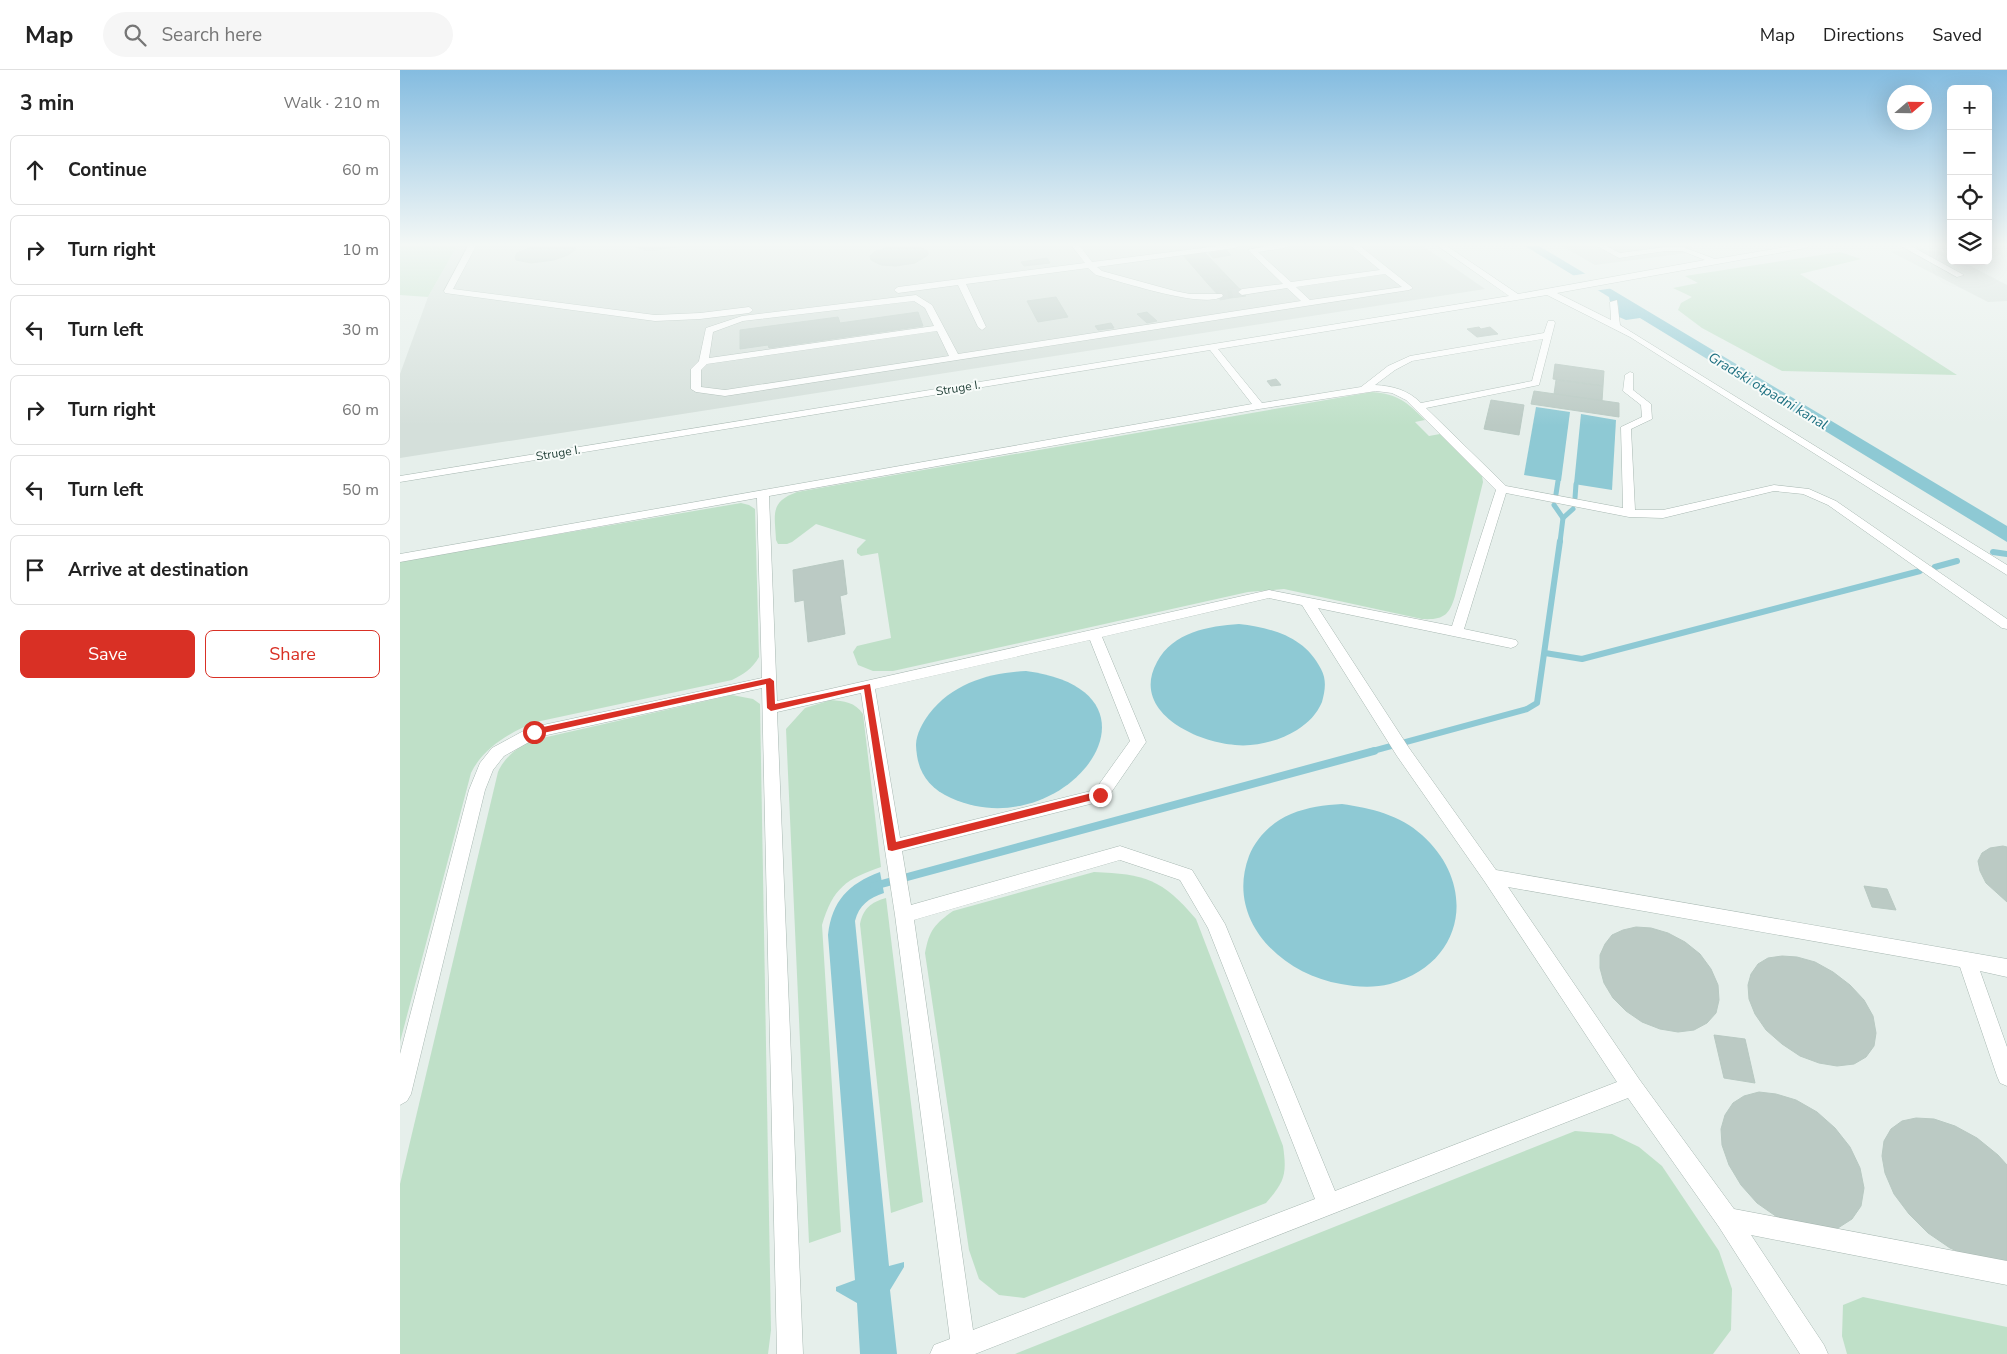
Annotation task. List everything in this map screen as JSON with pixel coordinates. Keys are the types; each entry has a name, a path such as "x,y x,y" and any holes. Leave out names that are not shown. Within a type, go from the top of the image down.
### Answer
{"street":[{"path":"562,306 655,318 700,316 779,306"},
{"path":"704,362 709,330 724,324 752,318 851,306"},
{"path":"927,306 941,328 955,358"},
{"path":"972,306 982,327"},
{"path":"941,328 704,362 696,368 696,388 725,394 1289,306"},
{"name":"Struge I.","path":"400,479 1462,306"},
{"path":"1576,306 1616,326 2007,571"},
{"path":"1614,306 1616,326"},
{"path":"1418,407 1536,382 1551,323"},
{"path":"1364,390 1376,378 1397,364 1410,359 1548,335"},
{"path":"1212,347 1259,406"},
{"path":"1628,513 1626,427 1647,419 1646,404 1628,392 1630,375"},
{"path":"400,558 1259,406 1376,388 1394,390 1410,398 1502,489 1628,513 1663,514 1774,488 1804,491 1832,503 2007,625"},
{"path":"1456,631 1502,489"},
{"path":"763,494 790,1354"},
{"path":"771,708 1269,594 1511,643"},
{"path":"1307,602 1398,743 1491,876 1632,1086 1727,1219 1809,1352"},
{"path":"892,847 1100,795 1138,742 1094,633"},
{"path":"400,1094 478,790 486,767 498,752 534,732 770,681"},
{"path":"867,686 904,916 963,1346"},
{"path":"904,916 1120,853 1186,875 1216,924 1329,1205"},
{"path":"1491,876 2007,968"},
{"path":"1967,960 2007,1076"},
{"path":"943,1354 1632,1086"},
{"path":"1727,1219 2007,1272"}],"shaded area":[{"path":"425,306 1376,306 400,458 400,374"}],"green space":[{"path":"1680,306 1850,306 1957,375 1782,371 1702,328 1678,310"},
{"path":"1372,392 1395,397 1413,408 1425,420 1415,422 1429,436 1440,434 1482,476 1483,482 1455,596 1447,612 1435,619 1422,619 1284,589 1248,592 893,671 873,671 858,665 853,652 857,646 891,638 878,553 861,556 857,553 857,549 866,540 816,524 787,544 778,544 776,540 775,516 778,505 782,500 797,492"},
{"path":"741,503 755,509 759,657 754,665 732,680 536,722 507,736 483,756 471,773 400,1042 400,561"},
{"path":"732,695 753,699 760,704 771,1330 768,1354 400,1354 400,1184 498,772 511,754 529,741"},
{"path":"831,700 853,705 863,714 881,867 859,876 842,887 831,902 822,925 841,1232 809,1243 786,729 805,708"},
{"path":"1094,872 1140,877 1151,881 1173,895 1196,919 1283,1146 1285,1164 1283,1177 1281,1183 1266,1203 1024,1298 999,1295 979,1279 969,1250 925,953 934,928 953,911"},
{"path":"886,898 923,1202 891,1213 860,924 863,914 869,906"},
{"path":"1575,1131 1612,1134 1639,1147 1662,1166 1719,1251 1732,1289 1731,1330 1713,1354 1015,1354"},
{"path":"1863,1297 2007,1327 2007,1354 1847,1354 1842,1336 1843,1305"}],"water":[{"name":"Gradski otpadni kanal","path":"1618,306 1639,306 2007,526 2007,542 1640,318 1626,320 1619,317"},
{"path":"1536,407 1570,412 1561,481 1524,475"},
{"path":"1581,414 1616,420 1612,490 1574,484"},
{"path":"1239,624 1264,628 1287,636 1297,642 1314,658 1321,669 1325,681 1322,702 1312,718 1290,734 1259,744 1235,745 1202,738 1171,721 1159,709 1152,695 1151,680 1157,662 1172,644 1193,632"},
{"path":"1026,671 1073,685 1097,707 1101,734 1090,762 1066,786 1033,803 993,808 951,798 936,789 921,770 916,745 922,724 929,714 949,694 960,687 985,677"},
{"path":"1342,804 1395,817 1413,828 1440,855 1451,877 1456,899 1455,921 1448,941 1435,959 1415,974 1390,984 1371,987 1347,985 1319,978 1298,969 1279,956 1264,940 1252,922 1245,902 1244,879 1249,856 1256,843 1266,831 1284,817 1297,812 1316,807"},
{"path":"880,872 884,893 865,903 855,921 889,1266 904,1262 904,1267 890,1290 897,1354 860,1354 857,1303 836,1291 836,1287 855,1280 828,935 833,912 844,895 859,882"}],"building":[{"path":"1030,306 1061,306 1068,317 1038,322"},
{"path":"918,312 923,326 769,348 768,345 740,349 740,330 838,317 840,323"},
{"path":"1147,312 1157,321 1147,323 1137,314"},
{"path":"1111,323 1114,328 1098,330 1095,326"},
{"path":"1479,327 1481,329 1490,327 1498,334 1477,337 1467,329"},
{"path":"1555,364 1604,371 1603,386 1553,379"},
{"path":"1276,379 1281,385 1271,386 1267,381"},
{"path":"1556,380 1603,386 1602,401 1554,394"},
{"path":"1534,391 1619,403 1619,417 1531,404"},
{"path":"1491,400 1524,405 1519,435 1484,429"},
{"path":"843,560 847,594 840,596 845,634 808,642 804,600 795,602 793,570"},
{"path":"2007,847 2007,902 1986,883 1980,871 1978,861 1982,853 1990,848"},
{"path":"1864,886 1887,889 1896,910 1872,907"},
{"path":"1636,927 1651,928 1668,933 1685,942 1700,954 1711,969 1718,985 1719,1000 1716,1013 1707,1023 1694,1030 1678,1032 1660,1029 1642,1022 1626,1011 1613,998 1604,983 1600,968 1600,955 1612,935"},
{"path":"1782,956 1797,957 1815,962 1833,972 1850,985 1864,1000 1873,1016 1876,1033 1874,1046 1866,1057 1854,1064 1837,1066 1819,1063 1800,1056 1766,1030 1755,1014 1749,999 1748,985 1751,974 1758,964 1768,958"},
{"path":"1714,1035 1745,1039 1755,1083 1724,1078"},
{"path":"1759,1092 1776,1094 1796,1100 1817,1112 1835,1128 1850,1147 1860,1168 1864,1188 1861,1206 1852,1219 1838,1228 1819,1230 1799,1227 1777,1217 1757,1203 1741,1185 1729,1165 1722,1145 1721,1129 1725,1115 1733,1103 1744,1096"},
{"path":"1916,1118 1934,1119 1955,1126 1977,1138 2007,1165 2007,1260 1995,1262 1973,1258 1950,1248 1928,1233 1909,1214 1894,1194 1885,1173 1882,1156 1884,1141 1891,1129 1902,1121"}],"waterway":[{"path":"1556,494 1558,481"},
{"path":"1575,498 1576,484"},
{"path":"1554,505 1563,518"},
{"path":"1563,518 1573,509"},
{"path":"1560,542 1563,518"},
{"path":"1369,752 1527,709 1537,703 1560,541"},
{"path":"1993,552 2007,554"},
{"path":"1935,567 1957,561"},
{"path":"1545,653 1582,659 1920,571"},
{"path":"874,886 1374,751"}],"route":[{"path":"534,732 770,681 771,708 867,686 892,847 1100,795"}]}
